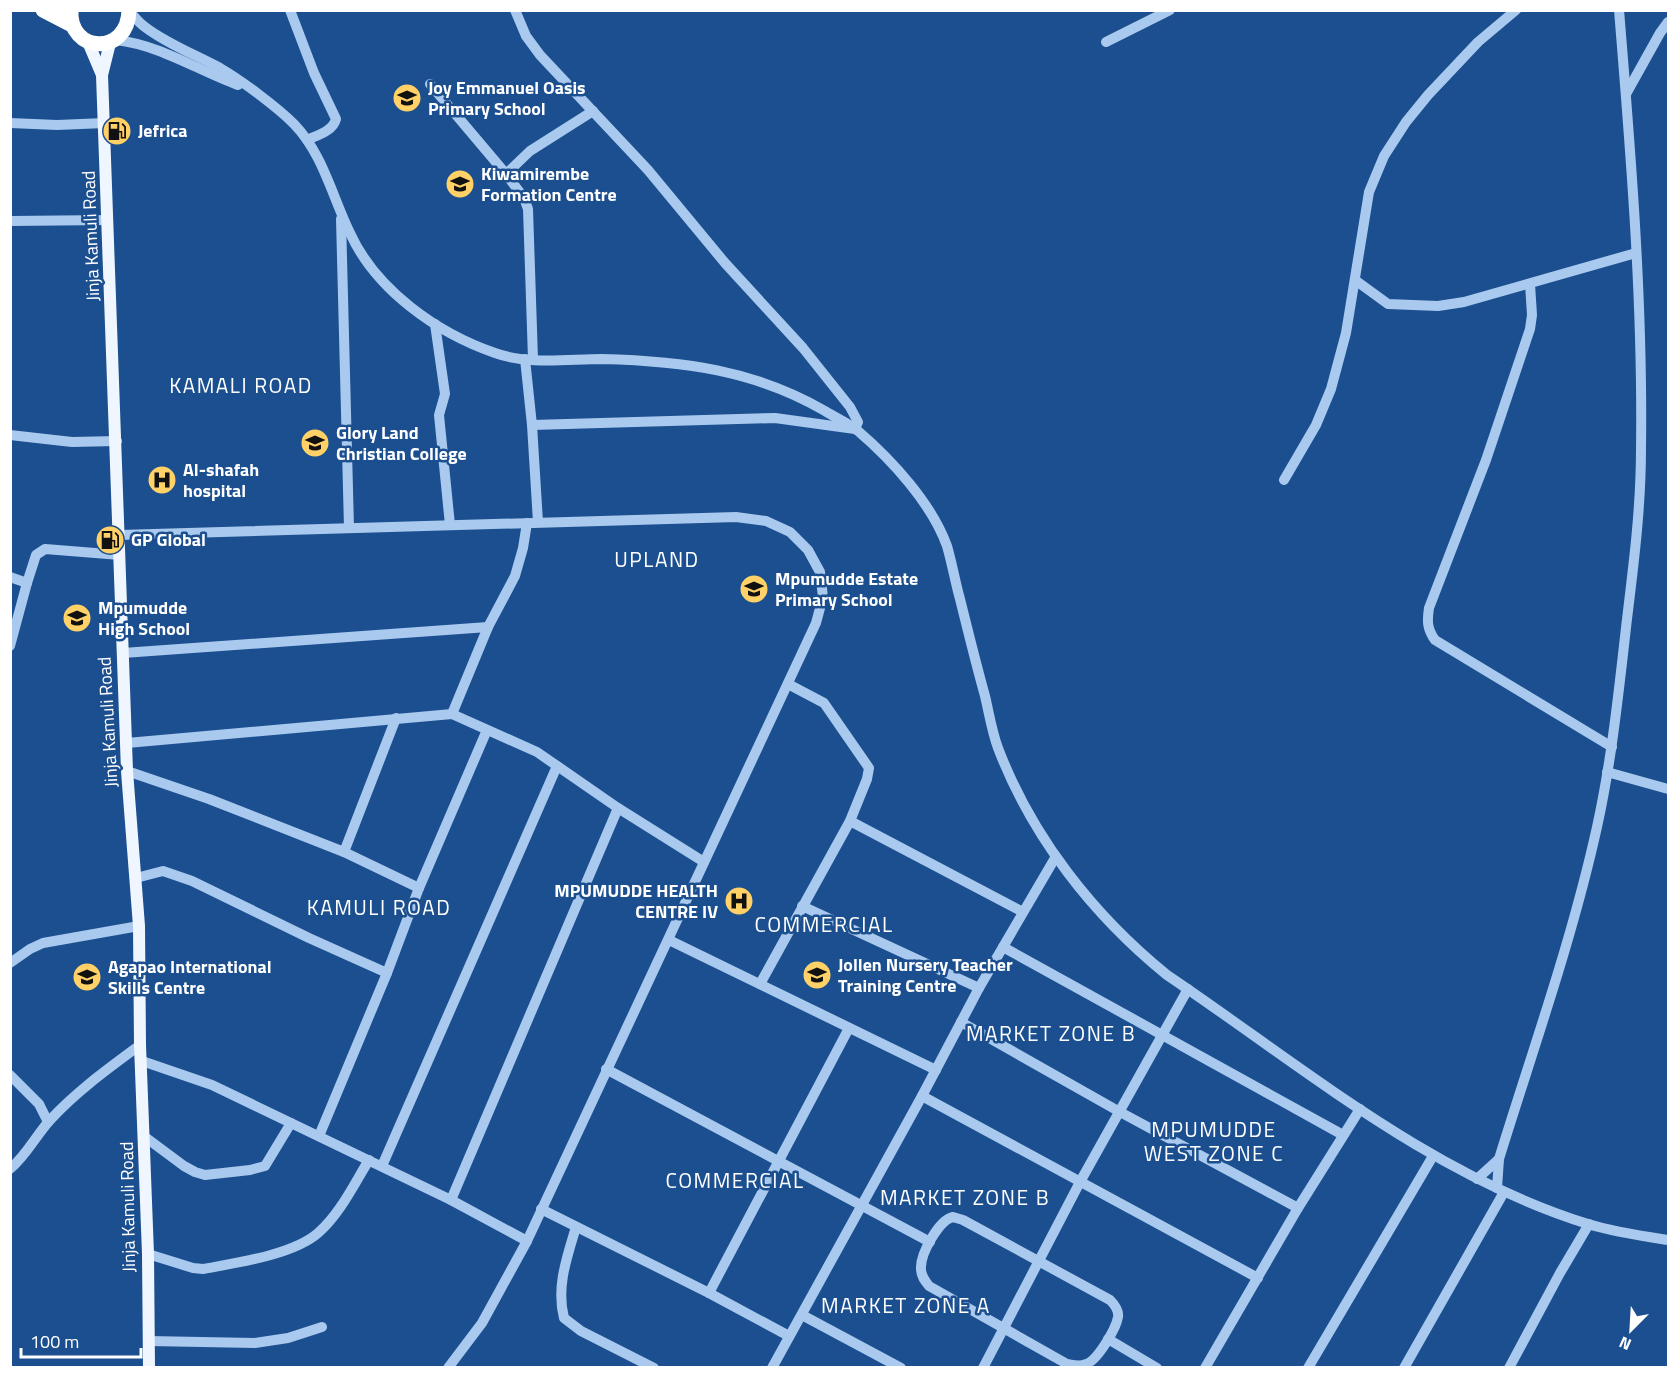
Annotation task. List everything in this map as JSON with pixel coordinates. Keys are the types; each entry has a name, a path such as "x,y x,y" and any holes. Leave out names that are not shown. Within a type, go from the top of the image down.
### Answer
{"highway":[{"path":"43,10 72,18 79,35 88,42 99,44 113,41 124,32 129,22 129,11"}],"main road":[{"name":"Jinja Kamuli Road","path":"102,75 113,41"},
{"name":"Jinja Kamuli Road","path":"88,42 102,75 105,123 127,771 139,926 149,1368"}],"street":[{"path":"290,10 314,73 336,119 331,128 307,140"},
{"path":"515,10 526,36 540,55 648,170 725,263 803,348 855,415 858,422 855,429"},
{"path":"1106,42 1170,10"},
{"path":"1284,480 1316,425 1331,389 1346,333 1369,192 1384,156 1406,122 1428,95 1478,42 1516,10"},
{"path":"1404,1368 1501,1190 1499,1159 1579,902 1612,747 1640,501 1641,388 1636,253 1619,10"},
{"path":"129,11 144,27 224,70 281,112 307,140 327,176 361,255 391,291 435,324 494,353 508,357 636,360 715,369 748,377 783,389 855,429 902,475 927,509 946,543 998,746 1022,800 1055,858 1112,925 1141,954 1360,1109 1433,1156 1501,1190 1589,1224 1668,1240"},
{"path":"1626,94 1668,22"},
{"path":"113,41 136,42 157,49 220,79 250,90"},
{"path":"430,84 506,174 524,198 528,209 532,522 520,562 488,627 452,714"},
{"path":"506,174 530,151 593,111"},
{"path":"10,123 57,125 105,123"},
{"path":"341,213 349,528"},
{"path":"10,220 108,220"},
{"path":"1354,280 1388,304 1438,306 1530,284 1636,253"},
{"path":"1530,284 1532,315 1530,329 1486,460 1429,608 1427,622 1429,631 1435,640 1612,747"},
{"path":"435,324 445,394 439,415 450,525"},
{"path":"532,425 775,418 855,429"},
{"path":"10,435 72,442 117,441"},
{"path":"119,535 736,517 766,520 790,532 808,550 820,572 823,597 816,623 669,940 606,1068 527,1241 482,1323 448,1368"},
{"path":"10,646 36,555 45,549 120,555"},
{"path":"10,577 27,583"},
{"path":"123,653 488,627"},
{"path":"760,984 850,821 867,779 869,768 837,725 824,703 788,684"},
{"path":"127,743 452,714 537,752 618,808 704,862"},
{"path":"344,852 396,718"},
{"path":"320,1136 419,888 487,730"},
{"path":"382,1166 557,766"},
{"path":"127,771 209,799 344,852 419,888"},
{"path":"1607,772 1668,789"},
{"path":"452,1200 618,808"},
{"path":"850,821 1023,912"},
{"path":"772,1368 863,1205 979,988 1055,858"},
{"path":"136,878 163,871 192,881 387,973"},
{"path":"802,906 979,988"},
{"path":"10,963 43,943 139,926"},
{"path":"669,940 936,1070"},
{"path":"1003,947 1343,1135"},
{"path":"983,1368 1080,1182 1188,989"},
{"path":"961,1022 1120,1112 1298,1208"},
{"path":"709,1293 849,1028"},
{"path":"10,1169 48,1122 76,1093 140,1045"},
{"path":"142,1061 212,1085 452,1200 527,1241"},
{"path":"606,1068 930,1242"},
{"path":"10,1075 39,1104 48,1122"},
{"path":"922,1096 1258,1278"},
{"path":"1205,1368 1298,1208 1360,1109"},
{"path":"145,1137 195,1172 205,1175 228,1173 265,1166 291,1124"},
{"path":"1308,1368 1433,1156"},
{"path":"1478,1179 1499,1159"},
{"path":"148,1254 202,1269 273,1254 307,1241 326,1225 369,1160"},
{"path":"541,1209 709,1293 789,1336"},
{"path":"953,1216 1038,1261 1110,1300 1117,1308 1118,1318 1108,1339 1096,1358 1088,1364 1078,1366 1067,1364 929,1286 924,1280 921,1265 930,1242 945,1219 953,1216"},
{"path":"1509,1368 1589,1224"},
{"path":"576,1227 564,1268 560,1296 564,1318 580,1331 654,1368"},
{"path":"802,1314 901,1368"},
{"path":"148,1341 255,1343 288,1338 322,1327"},
{"path":"1108,1339 1157,1368"}],"place":[{"name":"Joy Emmanuel Oasis Primary School","path":"407,98"},
{"name":"Jefrica","path":"117,131"},
{"name":"Kiwamirembe Formation Centre","path":"460,184"},
{"name":"Glory Land Christian College","path":"315,443"},
{"name":"Al-shafah hospital","path":"162,480"},
{"name":"GP Global","path":"110,540"},
{"name":"Mpumudde Estate Primary School","path":"754,589"},
{"name":"Mpumudde High School","path":"77,618"},
{"name":"MPUMUDDE HEALTH CENTRE IV","path":"739,901"},
{"name":"Jollen Nursery Teacher Training Centre","path":"817,975"},
{"name":"Agapao International Skills Centre","path":"87,977"}],"district":[{"name":"KAMALI ROAD","path":"241,386"},
{"name":"UPLAND","path":"657,560"},
{"name":"KAMULI ROAD","path":"379,908"},
{"name":"COMMERCIAL","path":"824,925"},
{"name":"MARKET ZONE B","path":"1051,1034"},
{"name":"MPUMUDDE WEST ZONE C","path":"1214,1142"},
{"name":"COMMERCIAL","path":"735,1181"},
{"name":"MARKET ZONE B","path":"965,1198"},
{"name":"MARKET ZONE A","path":"906,1306"}]}
